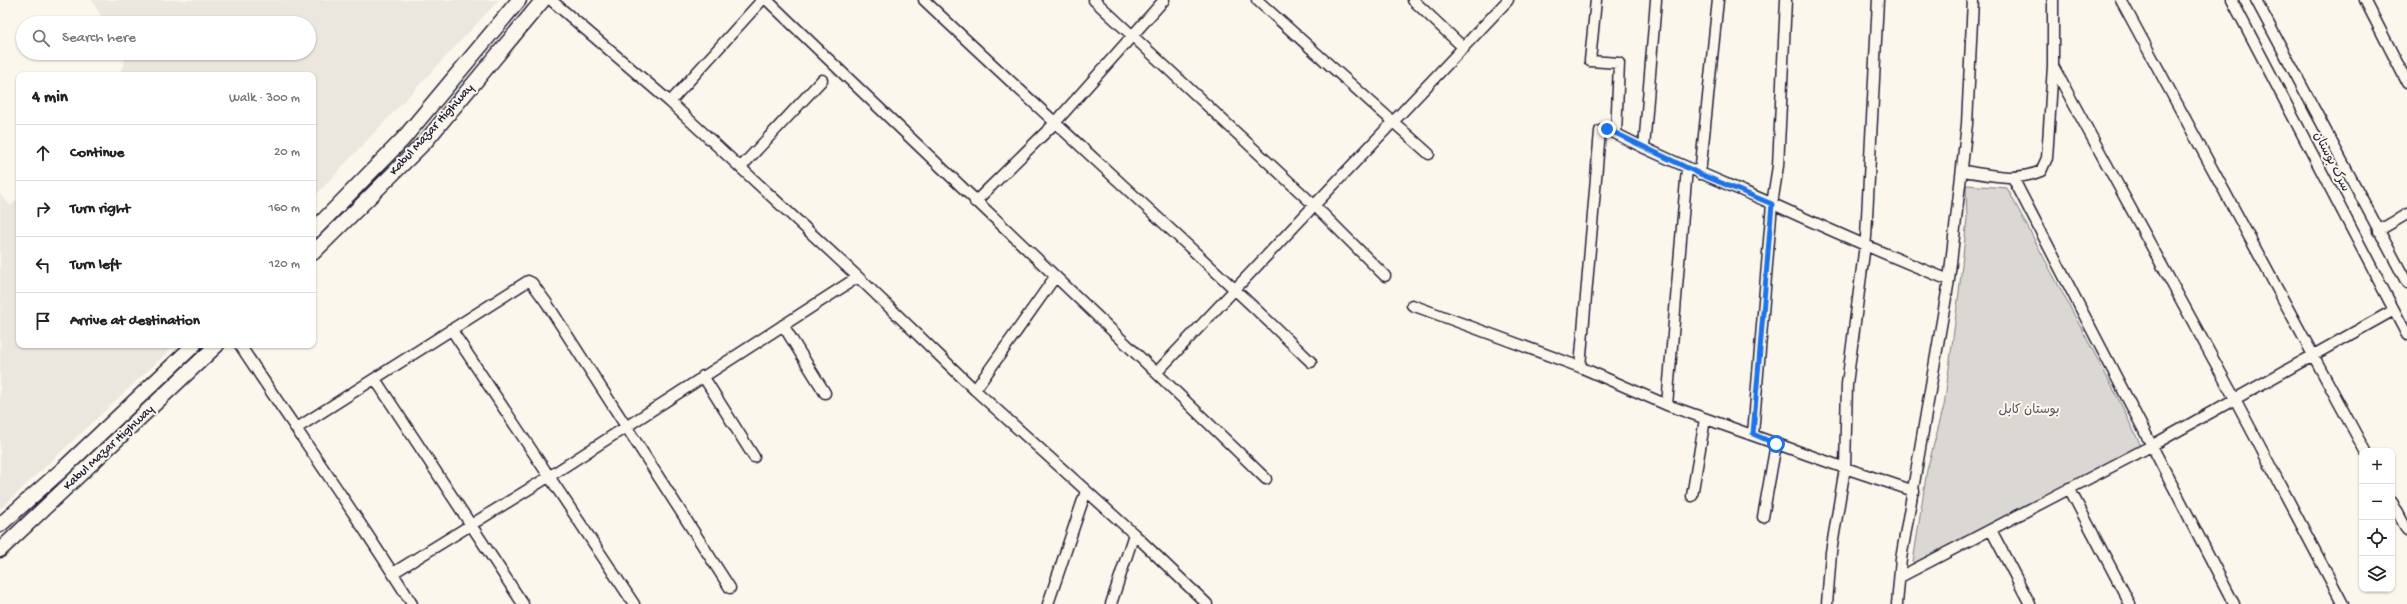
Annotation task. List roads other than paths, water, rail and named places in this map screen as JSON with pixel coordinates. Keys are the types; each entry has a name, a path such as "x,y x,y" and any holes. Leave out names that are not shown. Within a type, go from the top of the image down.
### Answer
{"highway":[{"name":"Kabul Mazar Highway","path":"316,228 402,139 518,0"},
{"name":"Kabul Mazar Highway","path":"316,250 424,142 543,0"},
{"path":"342,201 353,213"},
{"name":"Kabul Mazar Highway","path":"0,525 86,447 191,348"},
{"name":"Kabul Mazar Highway","path":"0,550 214,348"},
{"path":"169,368 180,380"},
{"path":"86,447 98,458"}],"street":[{"path":"551,0 670,102 741,167 975,390 1134,534 1207,604"},
{"path":"670,102 762,0"},
{"path":"767,0 975,202 1157,372 1266,478"},
{"path":"924,0 1054,124 1236,289 1311,362"},
{"path":"1094,0 1315,206 1385,276"},
{"path":"975,202 1054,124 1164,0"},
{"path":"1257,0 1429,154"},
{"path":"1413,0 1464,48"},
{"path":"1157,372 1508,0"},
{"path":"1596,0 1590,61 1619,63 1616,134"},
{"path":"1644,148 1656,0"},
{"path":"1700,174 1718,0"},
{"path":"1753,434 1772,204 1778,166 1786,0"},
{"path":"1827,604 1832,552 1845,468 1847,384 1864,246 1878,0"},
{"path":"1897,604 1901,559 1914,491 1949,280 1963,171 1968,124 1972,0"},
{"path":"1963,171 2013,178 2030,176 2041,170 2046,158 2053,66 2053,0"},
{"path":"2121,0 2363,448"},
{"name":"سرک بوستان","path":"2232,0 2394,310 2406,330"},
{"name":"سرک بوستان","path":"2256,0 2407,283"},
{"path":"2365,0 2407,82"},
{"path":"2053,66 2235,399 2343,604"},
{"path":"741,167 822,80"},
{"path":"1580,367 1600,131 1607,129 1700,174 1772,204 1864,246 1949,280"},
{"path":"1666,405 1687,168"},
{"path":"2013,178 2234,604"},
{"path":"2378,231 2407,214"},
{"path":"975,390 1055,276"},
{"path":"393,573 470,524 550,476 626,425 858,277"},
{"path":"297,428 528,281 532,283 626,425 730,588"},
{"path":"1412,305 1580,367 1666,405 1914,491"},
{"path":"1900,577 2151,446 2394,310"},
{"path":"783,325 825,393"},
{"path":"451,329 634,604"},
{"path":"242,348 297,428 319,465 393,573 412,604"},
{"path":"703,376 754,457"},
{"path":"375,379 523,604"},
{"path":"1692,496 1705,418"},
{"path":"1763,517 1776,444"},
{"path":"2069,488 2130,604"},
{"path":"1048,604 1086,491"},
{"path":"2395,508 2407,530"},
{"path":"1991,530 2028,603"},
{"path":"1111,604 1134,534"}],"park label":[{"name":"بوستان کابل","path":"2029,410"}]}
